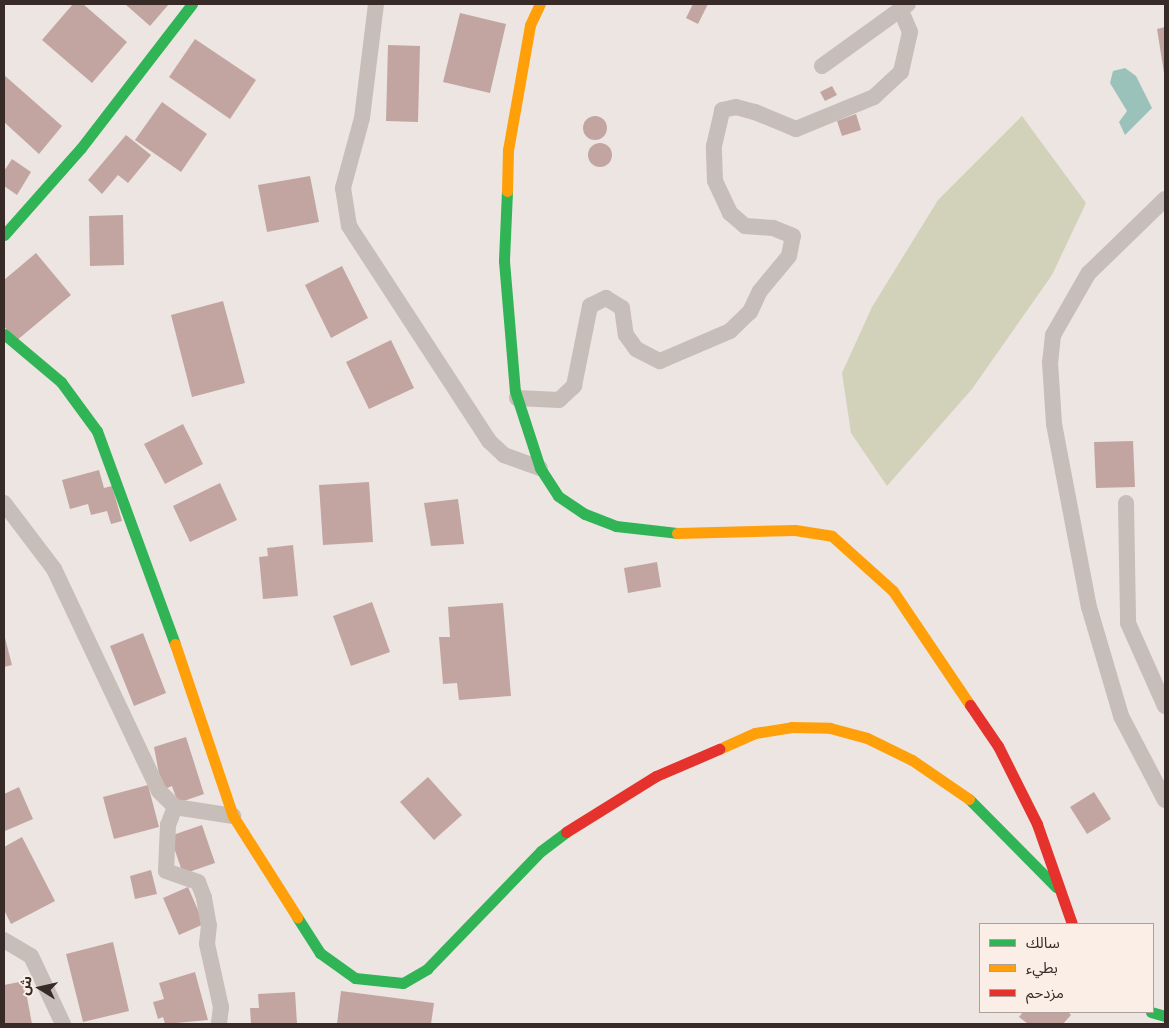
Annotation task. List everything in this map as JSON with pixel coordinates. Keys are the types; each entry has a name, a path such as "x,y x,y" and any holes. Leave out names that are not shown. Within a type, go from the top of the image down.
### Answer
{"street":[{"path":"4,235 81,148 192,4"},
{"path":"376,4 362,118 343,188 349,226 489,442 504,455 540,468"},
{"path":"540,4 530,25 508,150 504,261 517,398 540,468 558,496 585,514 616,526 688,534 795,530 832,536 857,554 893,591 998,746 1037,824 1056,888 1072,923"},
{"path":"517,398 559,400 574,386 590,306 606,298 622,308 626,336 636,349 660,361 730,331 750,312 760,292 789,256 793,236 773,228 745,226 730,213 715,180 714,146 722,110 736,107 755,112 796,129 874,97 902,72 910,32 904,7 822,66"},
{"path":"1165,199 1088,274 1054,334 1050,362 1054,424 1089,607 1122,716 1165,800"},
{"path":"4,334 61,382 97,431 222,770 233,816 320,953 355,978 403,983 427,969 540,852 591,813 656,776 755,733 791,727 830,728 867,738 912,760 957,788 996,823 1056,888"},
{"path":"4,503 54,569 159,791 175,806 233,816"},
{"path":"1126,503 1128,623 1165,706"},
{"path":"175,806 168,825 166,871 198,882 204,898 209,925 207,944 221,1007 219,1024"},
{"path":"4,940 31,956 63,1024"}],"green space":[{"path":"1022,116 1086,203 1052,275 972,389 887,486 851,433 842,373 872,307 938,200"}],"water":[{"path":"1125,68 1136,76 1152,108 1125,135 1119,122 1127,111 1110,83 1113,71"}],"building":[{"path":"73,4 83,4 127,42 92,83 42,40"},
{"path":"125,4 169,4 150,26"},
{"path":"693,4 708,4 698,24 686,18"},
{"path":"460,13 506,24 490,93 443,82"},
{"path":"1165,27 1165,73 1164,73 1157,29"},
{"path":"195,39 256,80 230,119 169,77"},
{"path":"388,45 420,46 418,122 386,121"},
{"path":"4,75 62,126 39,154 4,122"},
{"path":"832,86 837,95 825,101 820,92"},
{"path":"162,102 207,134 181,172 135,140"},
{"path":"856,114 861,130 842,136 837,121"},
{"path":"595,116 604,119 607,128 604,137 595,140 586,137 583,128 586,119"},
{"path":"126,135 151,155 128,183 118,175 102,194 88,180"},
{"path":"600,143 609,146 612,155 609,164 600,167 591,164 588,155 591,146"},
{"path":"12,159 31,172 17,195 4,186 4,171"},
{"path":"310,176 319,222 267,232 258,185"},
{"path":"123,215 124,265 90,266 89,216"},
{"path":"36,253 71,295 16,341 4,326 4,280"},
{"path":"342,266 368,318 331,338 305,285"},
{"path":"223,301 245,383 192,397 171,315"},
{"path":"391,340 414,388 369,409 346,362"},
{"path":"183,424 203,464 165,484 144,444"},
{"path":"1133,441 1135,487 1096,488 1094,442"},
{"path":"99,470 104,488 112,486 122,521 111,524 107,511 91,515 88,504 70,509 62,480"},
{"path":"369,482 373,542 323,545 319,485"},
{"path":"220,483 237,520 190,542 173,506"},
{"path":"458,499 464,544 431,546 424,503"},
{"path":"293,545 298,596 263,599 259,557 268,556 267,548"},
{"path":"657,562 661,587 628,593 624,568"},
{"path":"372,602 390,652 351,666 333,616"},
{"path":"503,603 511,696 459,700 457,683 443,684 439,637 450,637 448,607"},
{"path":"143,633 166,693 134,706 110,646"},
{"path":"4,634 12,665 4,667"},
{"path":"186,737 204,794 178,803 172,786 162,790 154,747"},
{"path":"428,777 462,815 434,840 400,802"},
{"path":"148,785 159,827 114,839 103,797"},
{"path":"19,787 33,819 5,831 4,794"},
{"path":"1094,792 1111,819 1087,834 1070,807"},
{"path":"202,825 215,863 183,874 170,836"},
{"path":"22,837 55,901 11,924 4,910 4,847"},
{"path":"151,870 157,894 135,899 130,876"},
{"path":"188,887 204,924 179,935 163,898"},
{"path":"113,942 129,1011 83,1022 66,954"},
{"path":"195,972 208,1020 165,1024 163,1017 158,1019 153,1002 164,999 159,983"},
{"path":"24,981 32,1024 4,1024 4,985"},
{"path":"341,991 434,1003 431,1024 337,1024"},
{"path":"295,992 297,1024 251,1024 250,1008 259,1008 258,994"},
{"path":"1022,1013 1069,1013 1071,1015 1063,1024 1028,1024 1019,1017"}],"traffic: fast":[{"path":"4,235 81,148 192,4"},
{"path":"507,191 504,261 515,391 540,468 558,496 585,514 616,526 677,533"},
{"path":"4,334 61,382 97,431 175,644"},
{"path":"969,799 1056,887"},
{"path":"297,917 320,953 355,978 403,983 427,969 541,851 566,832"},
{"path":"1154,1013 1165,1016"}],"traffic: slow":[{"path":"507,191 508,150 530,25 540,4"},
{"path":"677,533 795,530 832,536 893,591 970,705"},
{"path":"175,644 233,816 297,917"},
{"path":"719,749 755,733 791,727 830,728 867,738 912,760 969,799"}],"traffic: jam":[{"path":"970,705 998,746 1037,824 1072,923"},
{"path":"566,832 656,776 719,749"}]}
